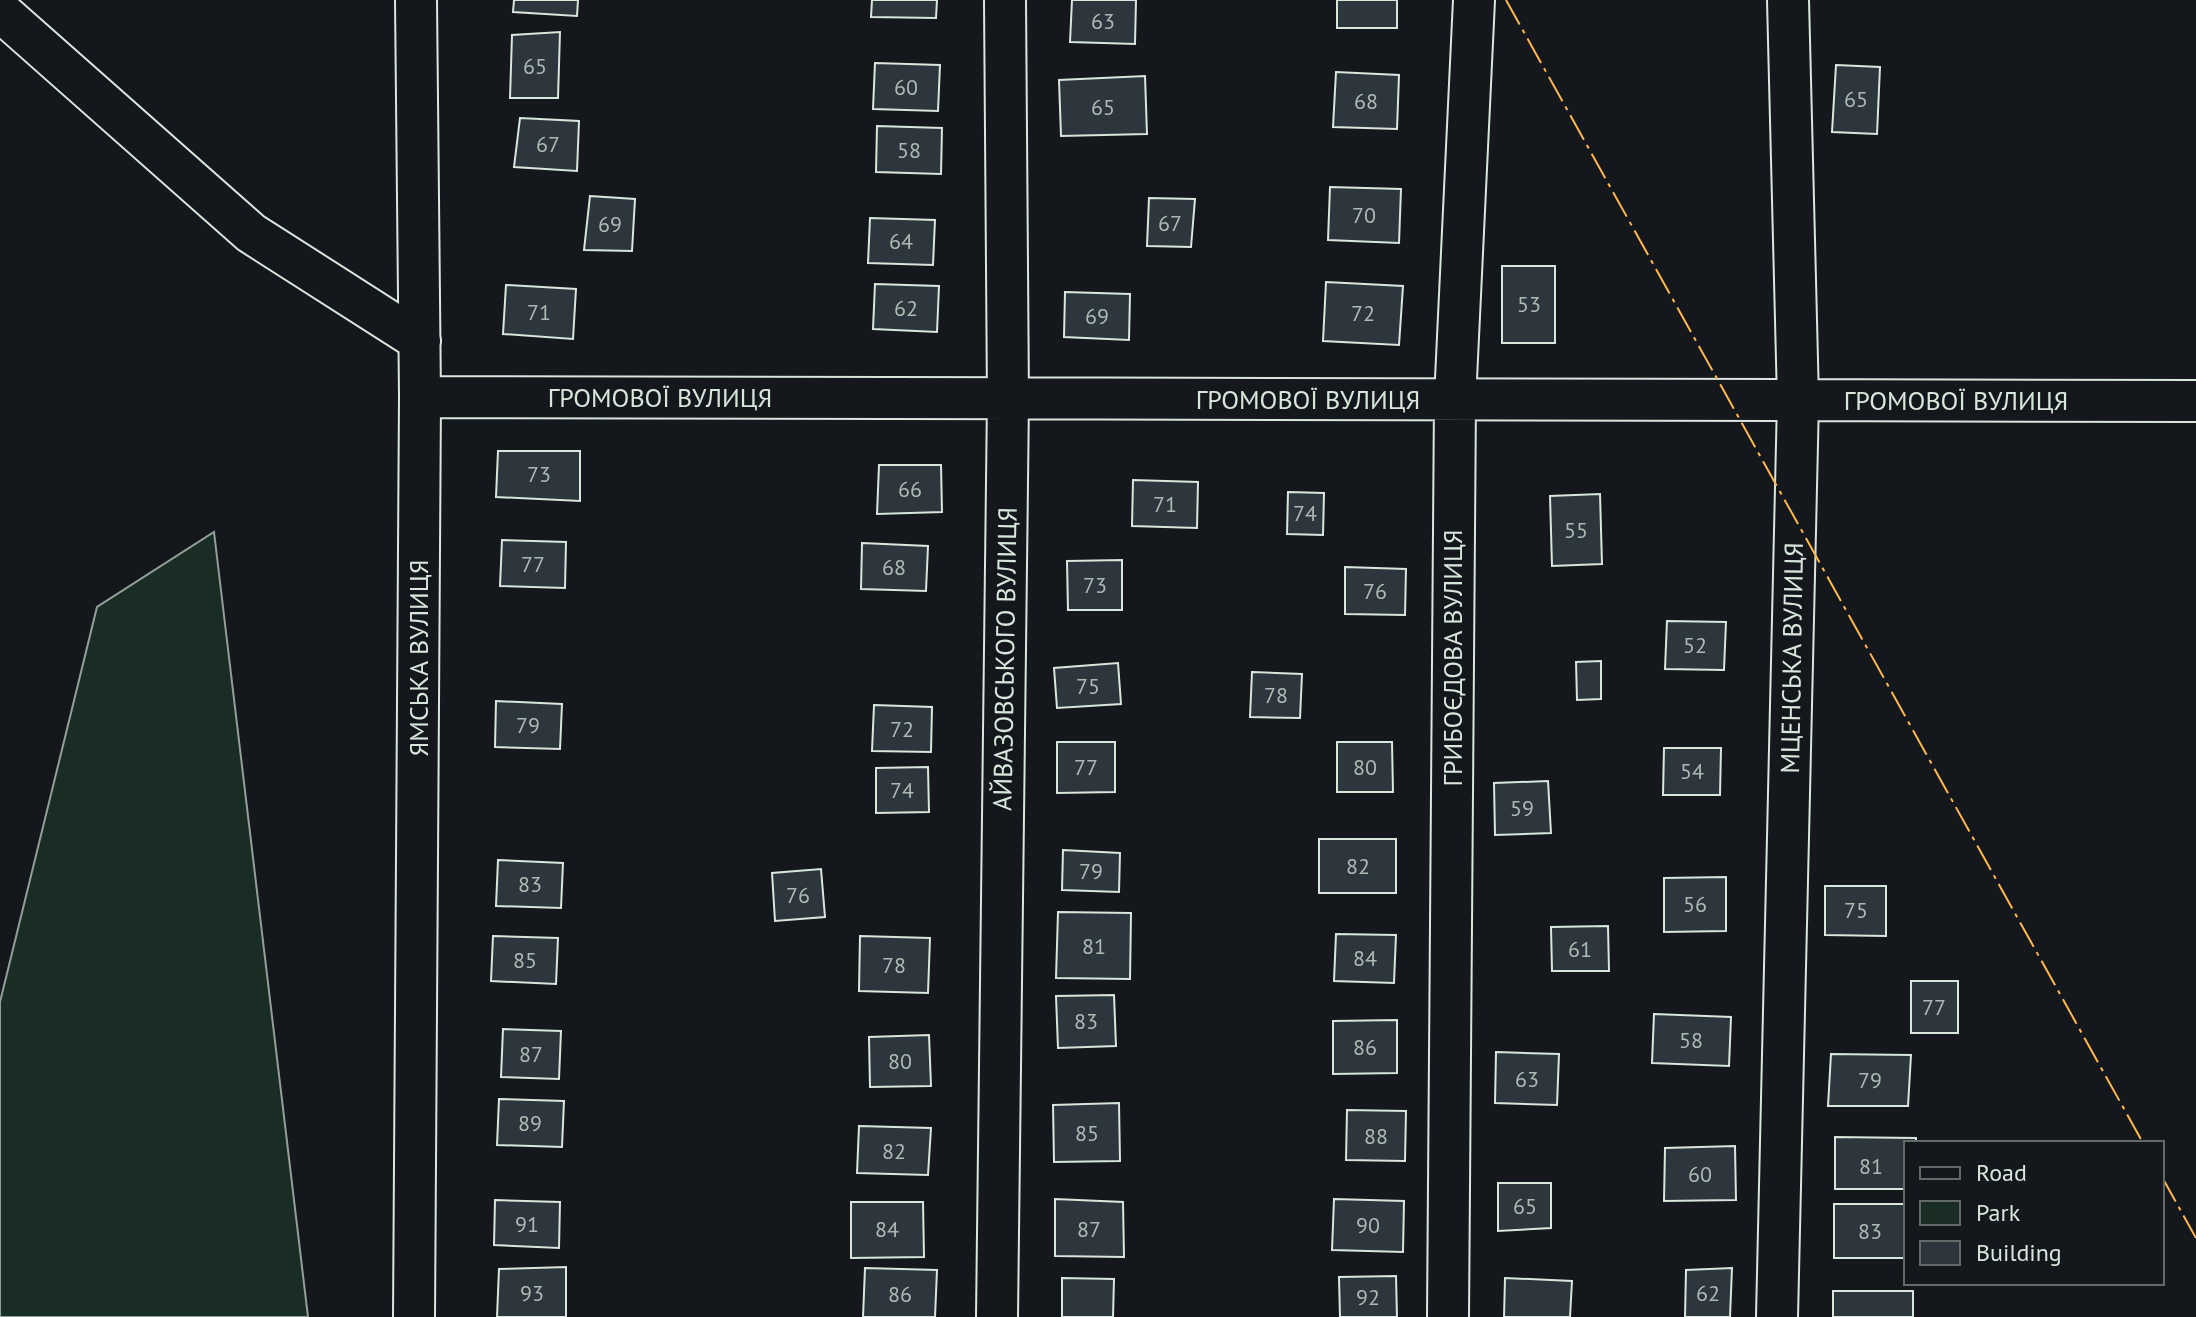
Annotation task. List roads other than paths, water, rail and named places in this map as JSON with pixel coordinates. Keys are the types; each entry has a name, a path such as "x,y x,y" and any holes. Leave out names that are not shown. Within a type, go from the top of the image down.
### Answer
{"street":[{"name":"ЯМСЬКА ВУЛИЦЯ","path":"414,1317 420,397 416,0"},
{"name":"АЙВАЗОВСЬКОГО ВУЛИЦЯ","path":"997,1317 1008,399 1005,0"},
{"name":"ГРИБОЄДОВА ВУЛИЦЯ","path":"1448,1317 1455,400 1474,0"},
{"name":"МЦЕНСЬКА ВУЛИЦЯ","path":"1777,1317 1798,400 1788,0"},
{"path":"0,11 251,233 420,341"},
{"name":"ГРОМОВОЇ ВУЛИЦЯ","path":"420,397 2196,401"}]}
